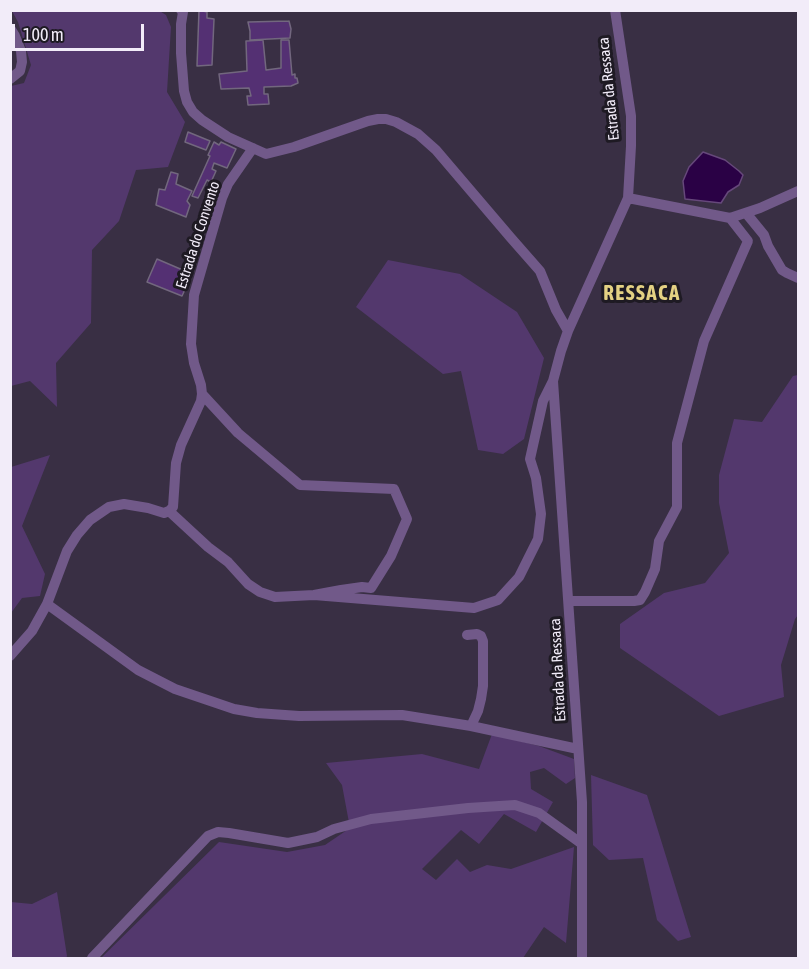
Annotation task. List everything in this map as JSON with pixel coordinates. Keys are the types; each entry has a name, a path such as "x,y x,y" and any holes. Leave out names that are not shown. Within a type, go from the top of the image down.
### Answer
{"street":[{"path":"181,10 183,12 181,53 184,91 193,112 202,120 228,137 266,154 280,152 378,119 396,122 418,134 436,150 540,271 556,310 568,331"},
{"name":"Estrada da Ressaca","path":"582,958 582,802 553,381 568,331 628,198 631,116 615,10"},
{"path":"10,28 21,51 22,62 20,71 10,79"},
{"name":"Estrada do Convento","path":"202,394 191,344 194,295 222,198 228,184 253,148"},
{"path":"628,198 730,218 798,191"},
{"path":"746,213 764,235 782,270 798,278"},
{"path":"569,601 640,600 655,569 659,541 678,507 677,443 705,341 748,241 730,218"},
{"path":"314,595 466,608 474,608 498,600 519,577 538,539 541,514 536,478 530,459 543,401 553,381"},
{"path":"170,511 208,547 228,562 248,584 260,592 275,597 314,595 362,587 371,588 391,556 407,519 394,489 300,485 238,433 202,394"},
{"path":"10,656 32,631 47,604 67,551 90,520 109,507 124,504 164,513 173,507 176,463 202,394"},
{"path":"47,604 138,670 175,689 234,709 299,716 402,715 471,726 578,749"},
{"path":"467,635 477,634 483,641 482,699 471,726"},
{"path":"92,958 208,836 218,832 288,843 317,837 334,829 371,819 515,805 540,813 582,844"}],"shaded area":[{"path":"158,10 166,15 171,27 167,92 185,122 168,167 136,170 119,221 92,250 91,323 56,363 57,407 30,381 11,386 11,86 24,83 31,65 18,22 12,11"},
{"path":"703,152 725,160 743,175 739,185 728,192 721,203 685,199 683,181 689,167"},
{"path":"388,260 460,274 517,312 544,358 524,439 503,454 478,450 461,371 443,374 356,307"},
{"path":"798,375 798,615 781,665 784,697 719,716 620,648 620,624 664,593 705,583 729,553 719,503 719,475 734,419 762,422 793,376"},
{"path":"50,455 22,526 45,574 40,596 22,598 11,613 11,467"},
{"path":"492,734 539,746 574,759 575,778 566,784 544,768 530,772 531,789 553,802 536,832 504,814 479,844 461,830 422,869 436,880 457,859 470,872 487,865 511,869 574,847 566,943 544,927 523,958 101,958 219,842 287,852 325,845 350,828 342,785 326,763 422,754 479,769"},
{"path":"591,775 647,795 691,937 678,941 657,920 643,858 609,860 593,845"},
{"path":"57,892 66,958 11,958 11,902 32,904"}],"building":[{"path":"199,10 207,12 207,18 214,19 212,65 197,66"},
{"path":"289,21 290,38 250,40 248,22"},
{"path":"263,40 266,70 281,68 281,40 289,40 292,75 295,74 298,83 291,86 264,87 264,94 268,94 269,104 248,105 247,96 251,96 249,88 221,89 219,74 247,71 246,41"},
{"path":"188,132 210,141 206,150 185,142"},
{"path":"214,142 219,145 221,142 236,149 227,168 214,163 212,169 216,171 211,182 207,180 198,198 192,196 210,156 208,155"},
{"path":"171,172 178,174 176,184 192,191 187,201 190,205 186,217 156,205 159,189 165,190"},
{"path":"157,259 192,274 182,296 147,282"}],"district":[{"name":"RESSACA","path":"642,293"}]}
